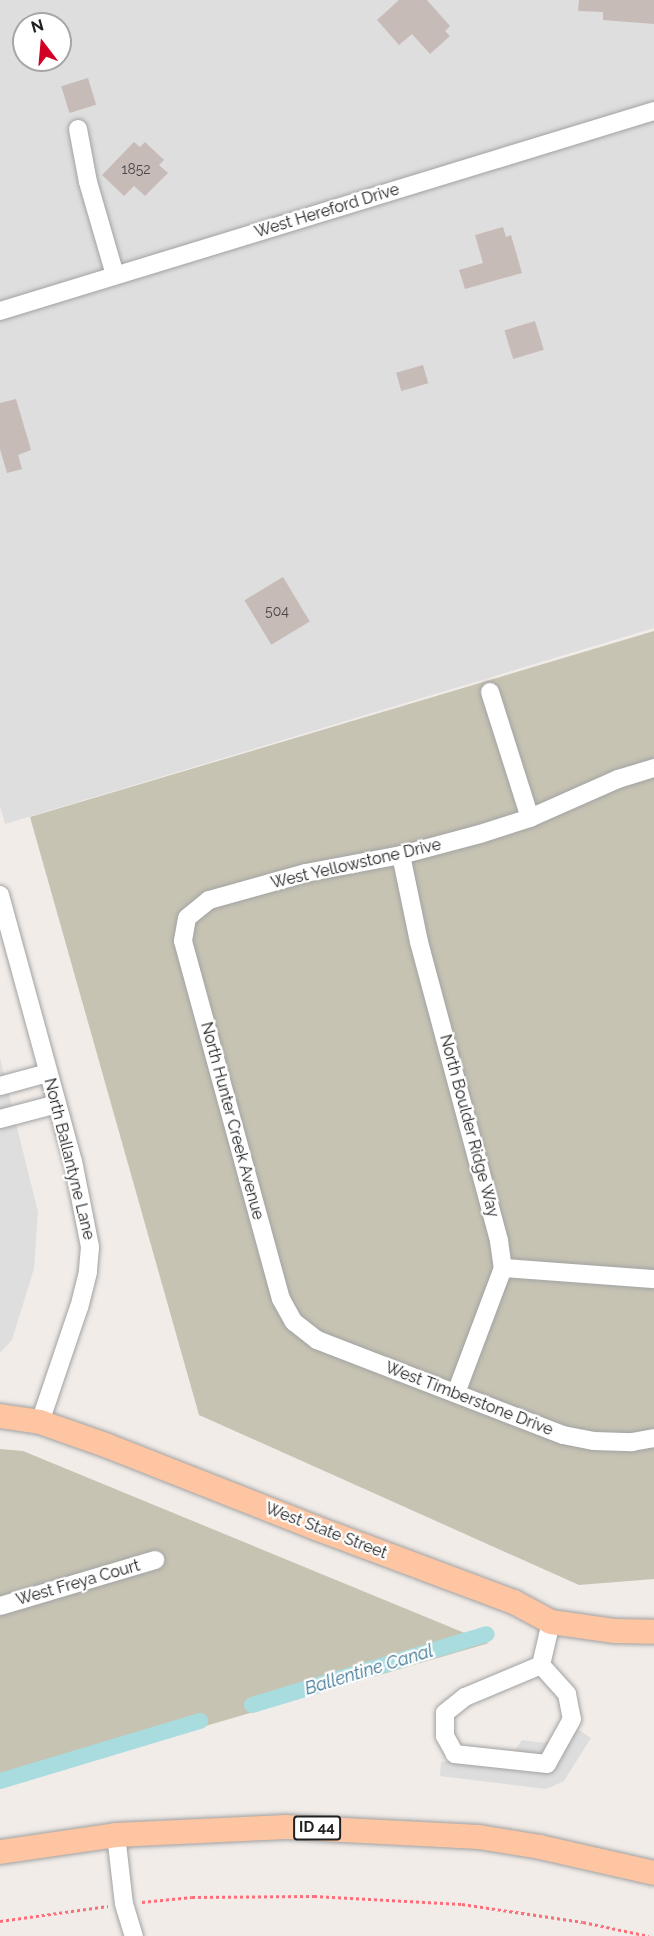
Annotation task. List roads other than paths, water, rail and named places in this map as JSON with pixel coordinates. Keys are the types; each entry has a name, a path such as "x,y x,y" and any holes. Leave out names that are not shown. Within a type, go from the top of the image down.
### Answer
{"main road":[{"name":"West State Street","path":"0,1416 40,1422 514,1602 551,1622 615,1631 654,1632"},
{"name":"ID 44","path":"0,1852 116,1835 286,1827 478,1837 540,1847 654,1873"}],"street":[{"name":"West Hereford Drive","path":"0,310 654,111"},
{"path":"78,129 88,182 115,275"},
{"path":"490,692 530,818"},
{"name":"West Yellowstone Drive","path":"187,918 209,900 306,873 401,855 530,818 618,779 654,768"},
{"name":"North Boulder Ridge Way","path":"401,855 419,942 499,1240 503,1268 456,1393"},
{"name":"North Ballantyne Lane","path":"0,896 87,1220 90,1247 88,1272 79,1307 40,1422"},
{"name":"North Hunter Creek Avenue","path":"187,918 183,941 281,1299 294,1322"},
{"path":"0,1086 48,1072"},
{"path":"0,1119 57,1104"},
{"path":"503,1268 654,1280"},
{"name":"West Timberstone Drive","path":"294,1322 317,1340 563,1435 594,1441 632,1442 654,1438"},
{"name":"West Freya Court","path":"0,1606 155,1560"},
{"path":"541,1665 551,1622"},
{"path":"541,1665 567,1694 572,1719 548,1764 455,1754 445,1736 445,1713 465,1697 541,1665"},
{"path":"116,1835 124,1904 134,1936"}],"waterway":[{"name":"Ballentine Canal","path":"252,1705 487,1634"},
{"name":"Ballentine Canal","path":"0,1781 200,1721"}]}
